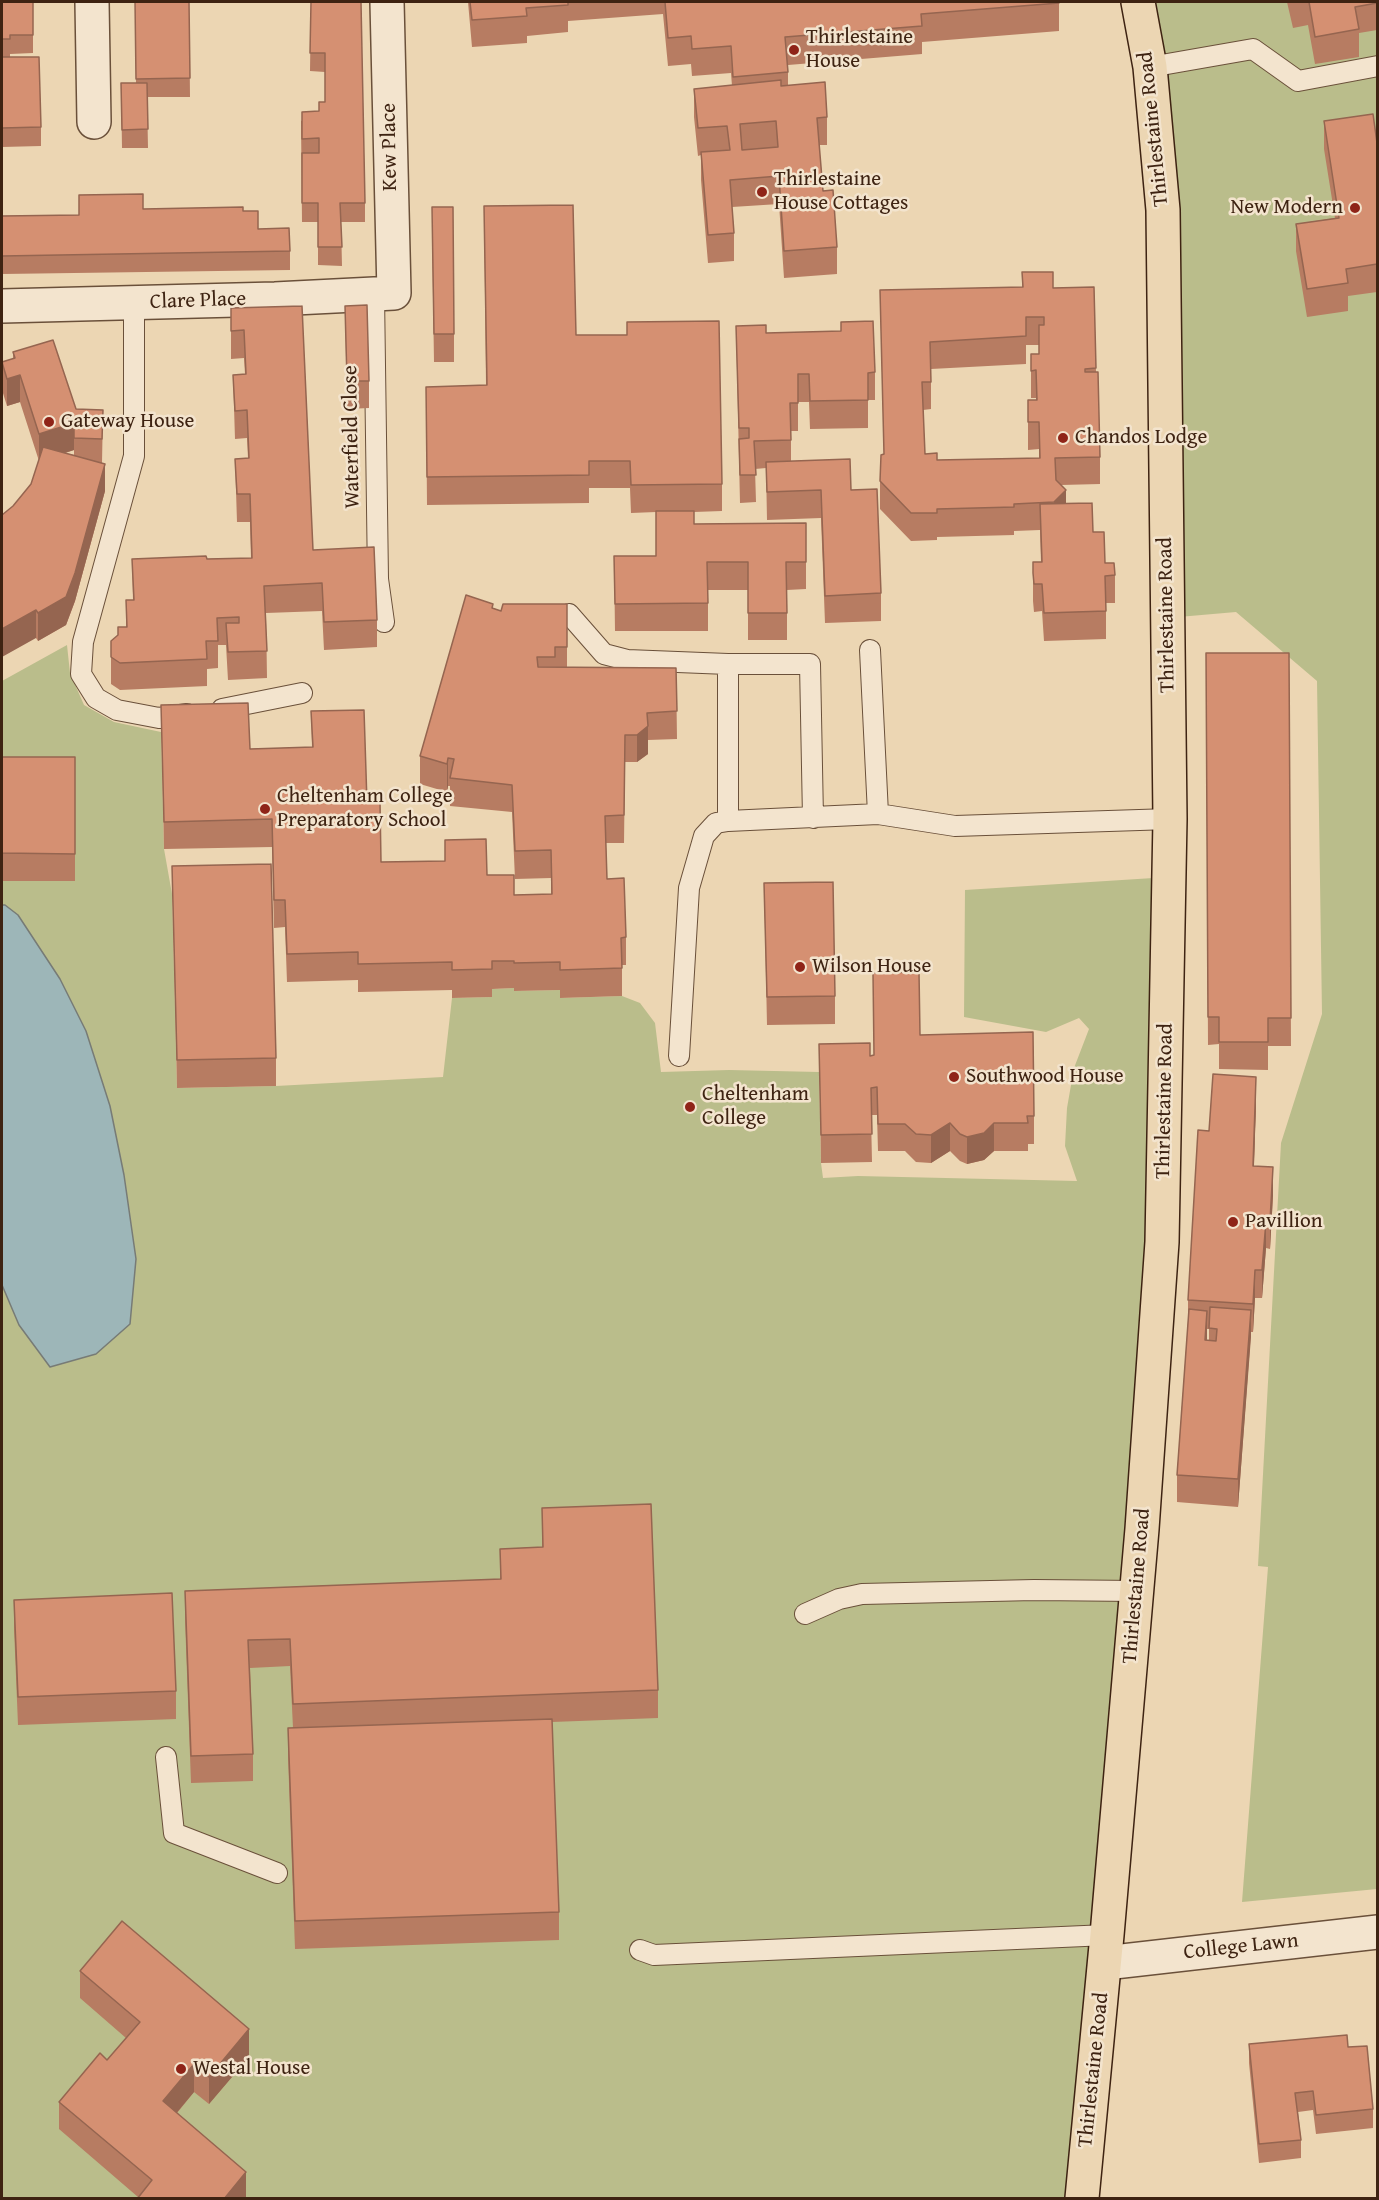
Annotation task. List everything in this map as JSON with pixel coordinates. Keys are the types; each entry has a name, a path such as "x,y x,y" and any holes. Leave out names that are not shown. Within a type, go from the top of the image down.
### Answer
{"highway":[{"name":"Thirlestaine Road","path":"1082,2199 1137,1591 1162,1242 1170,819 1163,210 1150,67 1138,2"}],"street":[{"path":"92,2 94,122"},
{"name":"Kew Place","path":"384,294 387,2"},
{"name":"Clare Place","path":"2,306 384,294"},
{"name":"College Lawn","path":"1106,1949 1377,1932"}],"lane":[{"path":"1150,67 1253,48 1298,81 1377,66"},
{"name":"Waterfield Close","path":"384,294 378,579 384,622"},
{"path":"134,303 134,456 83,642 81,674 96,698 117,710 159,718 218,710 302,693"},
{"path":"569,614 604,654 627,660 810,664 813,818"},
{"path":"870,650 878,814"},
{"path":"729,664 729,821"},
{"path":"679,1056 689,888 704,836 716,824 729,821 878,814 955,826 1170,819"},
{"path":"805,1614 839,1599 862,1594 1034,1590 1137,1591"},
{"path":"166,1756 174,1833 277,1873"},
{"path":"640,1950 654,1955 1106,1949"}],"green space":[{"path":"1138,2 1377,2 1377,1889 1242,1902 1268,1567 1258,1566 1281,1143 1322,1014 1317,681 1236,612 1167,618"},
{"path":"67,645 70,673 84,705 114,722 161,732 164,849 172,894 177,1088 276,1086 443,1077 452,998 492,997 492,989 514,988 514,991 560,990 560,998 622,996 640,1003 655,1023 661,1072 729,1070 819,1072 823,1178 858,1176 1077,1181 1065,1146 1067,1108 1074,1068 1089,1029 1079,1018 1046,1032 964,1017 965,890 1169,877 1162,1242 1082,2198 2,2198 2,681"}],"water":[{"path":"2,905 18,915 60,979 86,1031 110,1106 124,1175 136,1259 130,1324 96,1354 50,1367 19,1325 2,1285"}],"building":[{"path":"2,2 33,2 33,35 10,35 10,39 2,39"},
{"path":"135,2 189,2 190,78 136,79"},
{"path":"311,2 361,2 365,203 340,203 342,247 318,247 318,203 302,203 302,153 319,153 319,138 302,139 302,112 319,111 319,102 325,102 325,53 310,53"},
{"path":"470,2 568,2 568,5 526,8 527,16 472,20"},
{"path":"665,2 1059,3 921,14 922,26 785,37 788,72 733,77 731,46 692,49 691,36 668,38"},
{"path":"1309,2 1377,3 1355,7 1359,29 1315,37"},
{"path":"2,57 39,57 41,127 2,128"},
{"name":"Thirlestaine House Cottages","path":"781,80 781,86 825,82 827,117 817,118 823,191 833,190 837,247 784,251 779,176 730,180 734,233 708,235 701,152 730,150 727,126 698,128 694,89","holes":["776,121 778,147 742,150 740,124"]},
{"path":"121,83 147,83 148,129 122,130"},
{"name":"New Modern","path":"1373,114 1377,143 1377,264 1346,269 1348,283 1307,289 1296,224 1339,218 1324,121"},
{"path":"143,194 143,209 243,207 243,211 258,211 258,229 289,228 290,251 2,256 2,216 79,215 79,195"},
{"path":"573,205 576,335 627,335 627,322 719,321 722,484 631,485 630,461 589,461 589,475 427,477 426,387 487,385 484,206"},
{"path":"432,207 453,207 454,334 434,334"},
{"path":"1022,272 1053,272 1053,288 1094,287 1096,368 1085,369 1085,372 1098,372 1100,457 1055,458 1056,480 1066,490 1054,502 1014,504 1014,507 937,509 937,513 911,513 880,481 881,455 884,454 880,290 1023,287","holes":["1026,317 1044,317 1044,325 1039,325 1039,354 1031,354 1031,371 1036,370 1037,400 1028,400 1028,422 1039,422 1040,458 937,460 937,453 925,454 922,382 931,382 930,342 1026,336"]},
{"path":"367,305 369,381 347,381 345,306"},
{"path":"302,306 313,550 374,547 377,620 324,622 322,583 264,586 267,651 228,652 226,623 239,623 239,617 217,618 218,641 206,641 207,659 120,663 111,657 111,641 118,635 118,627 127,627 126,600 134,600 132,559 206,556 207,559 252,558 250,494 237,494 235,459 249,458 247,410 235,411 233,375 246,374 244,330 231,331 231,308"},
{"path":"873,321 875,372 868,373 868,400 810,401 809,374 798,374 798,403 790,403 791,440 754,441 756,475 740,475 739,439 749,438 749,428 739,428 736,326 766,325 766,333 841,331 841,322"},
{"path":"53,340 76,409 103,410 102,439 74,438 74,423 39,434 20,375 7,379 2,362 15,358 13,352"},
{"path":"43,447 105,464 75,573 66,597 2,629 2,515 13,506 31,484"},
{"path":"850,459 851,490 877,489 881,593 825,596 821,490 767,492 766,462"},
{"path":"1092,503 1093,532 1104,532 1105,563 1114,563 1115,575 1105,576 1106,611 1044,613 1042,584 1034,584 1033,573 1033,562 1042,562 1040,504"},
{"path":"656,511 694,511 694,524 806,523 806,562 786,562 787,613 748,613 748,562 707,562 708,603 615,604 614,556 656,556"},
{"name":"Cheltenham College Preparatory School","path":"466,595 493,604 492,608 501,611 503,604 567,604 567,647 555,647 555,657 537,657 538,667 676,668 677,711 647,713 648,726 637,735 625,735 624,815 605,816 607,879 624,878 626,937 621,938 622,968 560,970 560,962 492,961 492,969 452,970 452,962 358,964 358,952 287,954 285,900 274,900 272,819 164,822 161,705 248,703 250,749 313,747 311,711 364,710 367,803 380,802 381,862 445,861 445,840 486,839 487,875 514,875 514,895 552,894 551,850 515,851 512,785 450,778 454,759 448,758 447,764 420,756"},
{"path":"1206,653 1289,653 1291,1018 1268,1018 1268,1042 1219,1042 1219,1017 1208,1017"},
{"path":"2,757 75,757 75,854 2,853"},
{"path":"271,864 276,1058 177,1060 172,866"},
{"name":"Wilson House","path":"833,882 835,996 767,997 764,883"},
{"name":"Southwood House","path":"919,972 920,1035 1033,1032 1034,1116 1027,1116 1028,1123 994,1123 984,1133 967,1137 960,1134 950,1123 931,1135 916,1134 905,1124 878,1124 877,1087 871,1088 872,1134 821,1135 819,1044 870,1043 870,1056 874,1055 873,973"},
{"name":"Pavillion","path":"1213,1074 1256,1077 1253,1166 1273,1167 1270,1221 1266,1221 1262,1270 1255,1270 1253,1304 1188,1300 1198,1130 1209,1131"},
{"path":"1210,1307 1251,1310 1238,1479 1177,1475 1189,1309 1207,1311 1205,1340 1216,1341 1217,1329 1209,1328"},
{"path":"651,1504 658,1690 293,1704 290,1639 248,1640 253,1754 191,1756 185,1591 501,1579 500,1549 543,1547 542,1508"},
{"path":"172,1593 176,1691 18,1697 14,1600"},
{"path":"552,1719 559,1912 295,1921 288,1728"},
{"name":"Westal House","path":"122,1921 249,2029 209,2077 194,2064 163,2101 246,2172 224,2199 137,2199 152,2180 59,2102 100,2053 107,2060 140,2022 80,1971"},
{"path":"1347,2035 1348,2047 1367,2046 1373,2109 1316,2115 1313,2091 1295,2093 1301,2140 1259,2144 1249,2044"}],"place":[{"name":"Thirlestaine House","path":"794,50"},
{"name":"Thirlestaine House Cottages","path":"762,192"},
{"name":"New Modern","path":"1355,208"},
{"name":"Gateway House","path":"49,422"},
{"name":"Chandos Lodge","path":"1063,438"},
{"name":"Cheltenham College Preparatory School","path":"265,809"},
{"name":"Wilson House","path":"800,967"},
{"name":"Southwood House","path":"954,1077"},
{"name":"Cheltenham College","path":"690,1107"},
{"name":"Pavillion","path":"1233,1222"},
{"name":"Westal House","path":"181,2069"}]}
